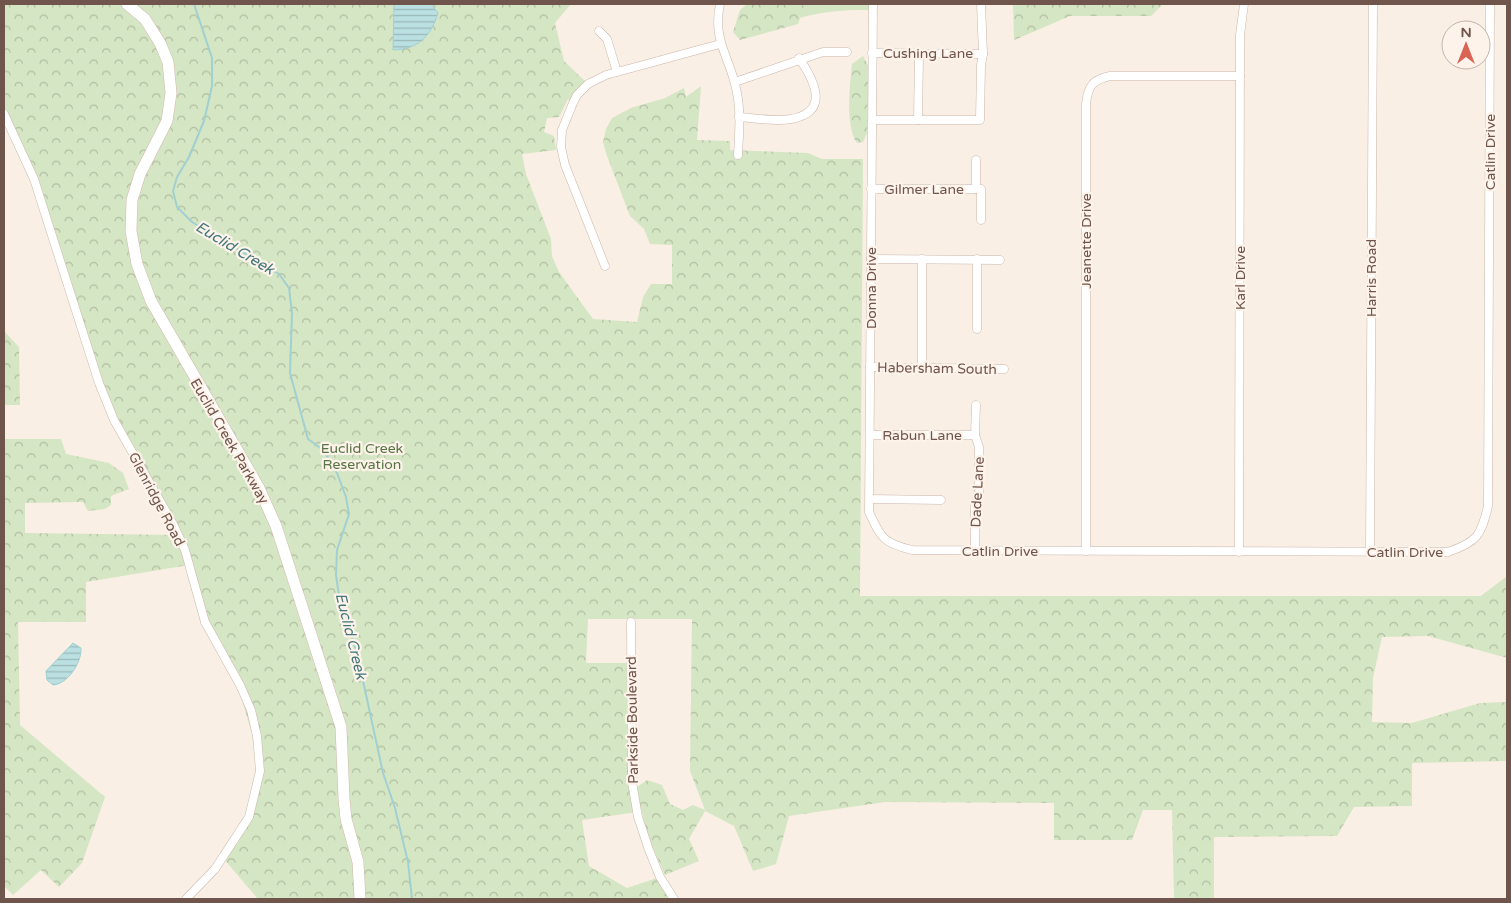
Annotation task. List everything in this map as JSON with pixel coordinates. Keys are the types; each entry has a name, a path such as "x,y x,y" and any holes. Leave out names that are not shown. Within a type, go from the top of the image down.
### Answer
{"street":[{"name":"Euclid Creek Parkway","path":"127,4 145,19 160,43 168,62 171,93 167,121 140,174 132,200 131,231 137,264 151,301 259,488 276,526 341,727 346,819 358,862 360,899"},
{"path":"720,4 717,20 720,44 735,82 739,117 738,155"},
{"name":"Donna Drive","path":"872,4 869,512 878,532 891,545 912,550"},
{"path":"872,120 980,120 983,54 981,4"},
{"name":"Karl Drive","path":"1239,552 1240,35 1244,4"},
{"name":"Harris Road","path":"1370,552 1373,4"},
{"name":"Catlin Drive","path":"912,550 1448,552 1470,545 1483,530 1488,506 1490,4"},
{"path":"599,31 607,39 617,72"},
{"path":"605,266 565,166 561,147 562,130 578,95 588,84 617,72 720,44"},
{"path":"735,82 800,58 823,52 847,52"},
{"name":"Cushing Lane","path":"872,53 983,54"},
{"path":"918,120 919,54"},
{"path":"739,117 790,119 804,115 814,104 817,90 813,78 800,58"},
{"name":"Jeanette Drive","path":"1086,551 1086,104 1088,89 1095,79 1110,76 1240,76"},
{"name":"Glenridge Road","path":"4,114 34,179 99,383 114,420 181,542 205,622 240,685 251,710 257,736 260,771 249,817 215,869 186,899"},
{"path":"976,160 976,189 981,189 981,220"},
{"name":"Gilmer Lane","path":"871,189 976,189"},
{"path":"871,259 1000,260"},
{"path":"922,259 922,368"},
{"path":"977,259 977,329"},
{"name":"Habersham South","path":"870,367 1004,369"},
{"name":"Dade Lane","path":"975,551 975,504 978,492 979,456 975,435 976,404"},
{"name":"Rabun Lane","path":"870,435 975,435"},
{"path":"870,499 941,500"},
{"name":"Parkside Boulevard","path":"631,622 632,782 638,818 649,850 660,877 674,899"}],"green space":[{"name":"Euclid Creek Reservation","path":"4,4 571,4 555,23 564,61 588,84 573,103 568,99 559,117 547,118 544,132 554,136 556,150 522,154 526,174 551,239 552,256 559,272 593,319 637,322 643,297 651,284 672,284 672,245 650,244 644,229 630,216 607,156 603,142 606,129 612,118 631,108 665,98 684,88 686,97 701,86 697,140 730,141 730,150 808,153 822,159 863,159 860,596 1481,596 1507,576 1507,658 1428,636 1382,637 1373,678 1372,722 1412,723 1480,703 1506,702 1507,761 1412,763 1412,806 1354,807 1337,836 1214,837 1214,899 1174,899 1172,810 1143,810 1132,840 1054,840 1054,803 885,802 789,816 776,864 753,871 734,826 705,811 689,839 699,861 665,875 648,836 636,788 647,780 662,785 670,804 683,810 693,805 705,810 690,771 692,619 588,619 586,663 631,663 632,782 637,812 582,820 589,866 627,888 660,877 674,899 258,899 223,858 249,817 260,771 258,755 236,679 210,633 189,565 86,582 86,622 18,622 20,725 105,797 82,863 59,887 41,870 13,895 4,886 4,439 61,439 66,454 109,463 123,473 129,489 111,496 111,505 105,509 88,511 83,502 25,503 25,533 177,535 114,420 38,192 4,114"},
{"path":"747,4 803,4 804,8 798,24 740,40 733,32 740,10"},
{"path":"756,4 873,4 872,10 839,11 811,15 754,32"},
{"path":"1013,4 1163,4 1151,16 1070,16 1014,40"},
{"path":"863,56 869,67 867,133 863,142 857,143 851,126 849,105 850,83 852,64"},
{"path":"4,331 19,347 20,405 4,405"}],"water":[{"path":"394,4 431,4 438,13 432,28 423,40 410,47 393,50"},
{"path":"73,643 81,648 77,666 64,681 53,685 47,680 46,671"}],"waterway":[{"name":"Euclid Creek","path":"194,4 212,58 212,86 204,121 189,157 177,177 173,191 177,207 192,222 279,274 289,288 292,313 290,373 308,439 323,450 337,473 346,497 349,514 337,550 336,575 339,596 357,653 383,773 395,808 408,862 412,899"}]}
